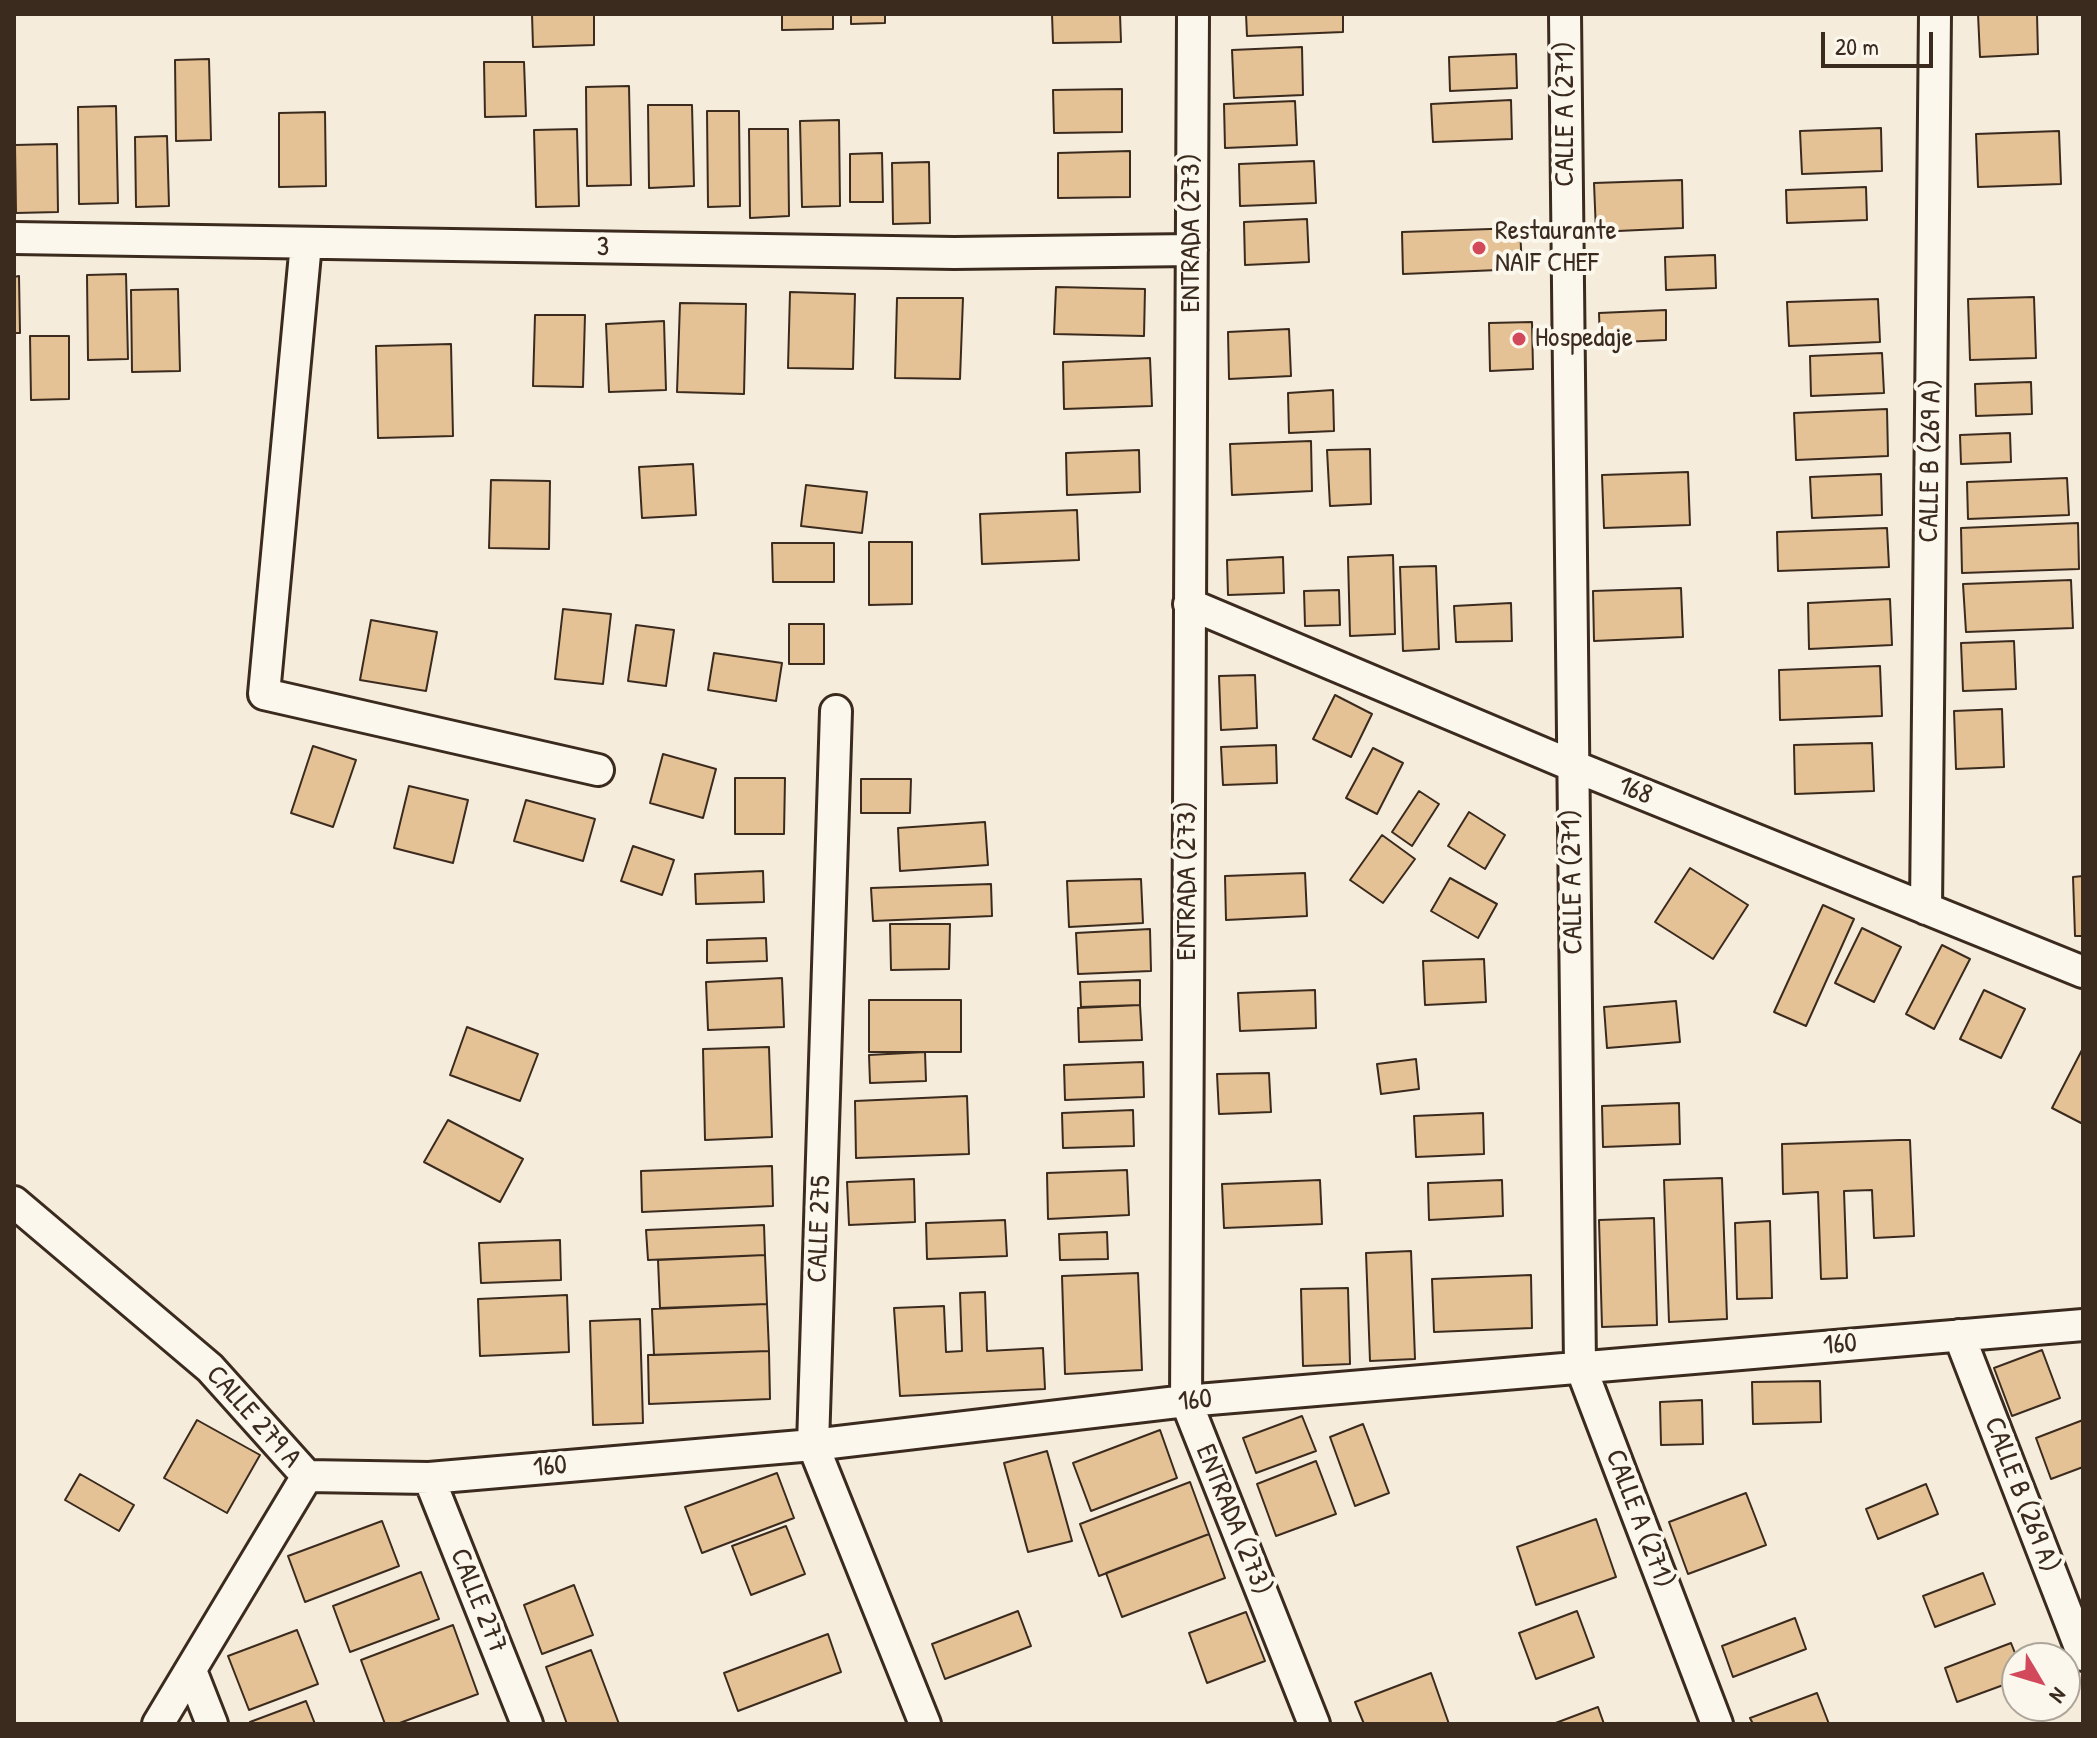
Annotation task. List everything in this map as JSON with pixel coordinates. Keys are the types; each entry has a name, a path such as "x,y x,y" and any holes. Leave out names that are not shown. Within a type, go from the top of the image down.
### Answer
{"street":[{"name":"ENTRADA (273)","path":"1193,14 1186,1401 1314,1724"},
{"name":"CALLE A (271)","path":"1565,14 1580,1365 1717,1724"},
{"name":"CALLE B (269 A)","path":"1926,909 1935,14"},
{"name":"3","path":"14,238 954,253 1192,250"},
{"path":"306,243 264,694 598,770"},
{"name":"168","path":"1189,604 1571,765 2083,972"},
{"name":"CALLE 275","path":"836,711 813,1445 925,1724"},
{"name":"CALLE 279 A","path":"14,1202 210,1368 307,1476 192,1673 158,1724"},
{"name":"160","path":"307,1476 429,1478 813,1445 1186,1401 1580,1365 2083,1325"},
{"name":"CALLE B (269 A)","path":"1959,1335 2083,1655"},
{"name":"CALLE 277","path":"429,1478 527,1724"},
{"path":"192,1673 212,1724"}],"building":[{"path":"532,14 594,14 594,45 533,47"},
{"path":"782,14 833,14 833,29 782,30"},
{"path":"851,14 885,14 885,23 851,24"},
{"path":"1052,14 1120,14 1121,42 1053,43"},
{"path":"1246,14 1343,14 1343,32 1247,36"},
{"path":"1978,14 2037,14 2038,54 1980,57"},
{"path":"1302,47 1303,95 1234,98 1232,50"},
{"path":"1516,54 1517,88 1450,91 1449,57"},
{"path":"209,59 211,140 176,141 175,60"},
{"path":"484,62 524,62 526,116 485,117"},
{"path":"629,86 631,185 587,186 586,87"},
{"path":"1122,89 1122,132 1054,133 1053,90"},
{"path":"1511,100 1512,139 1433,142 1431,104"},
{"path":"1295,101 1297,145 1225,148 1224,104"},
{"path":"648,105 692,105 694,186 649,188"},
{"path":"116,106 118,203 79,204 78,107"},
{"path":"707,111 739,111 740,206 708,207"},
{"path":"325,112 326,186 279,187 279,113"},
{"path":"839,120 840,206 802,207 800,121"},
{"path":"1881,128 1882,171 1802,174 1800,131"},
{"path":"577,129 579,206 536,207 534,130"},
{"path":"749,129 788,129 789,216 750,218"},
{"path":"2059,131 2061,184 1978,187 1976,134"},
{"path":"167,136 169,206 136,207 135,137"},
{"path":"57,144 58,212 16,213 15,145"},
{"path":"1130,151 1130,197 1058,198 1058,153"},
{"path":"882,153 883,202 850,202 850,154"},
{"path":"1314,161 1316,203 1240,206 1239,164"},
{"path":"929,162 930,223 893,224 892,163"},
{"path":"1682,180 1683,228 1596,232 1594,183"},
{"path":"1866,187 1867,220 1787,223 1786,190"},
{"path":"1307,219 1309,262 1245,265 1244,222"},
{"path":"1520,228 1522,269 1403,274 1402,232"},
{"path":"1715,255 1716,288 1666,290 1665,257"},
{"path":"126,274 128,359 88,360 87,275"},
{"path":"19,276 20,333 14,333 14,277"},
{"path":"1056,287 1145,289 1144,336 1054,334"},
{"path":"178,289 180,371 132,372 131,290"},
{"path":"790,292 855,294 853,369 788,368"},
{"path":"2034,297 2036,358 1970,360 1968,299"},
{"path":"897,298 963,298 960,379 895,378"},
{"path":"1878,299 1880,342 1789,346 1787,302"},
{"path":"680,303 746,304 744,394 677,392"},
{"path":"1666,310 1666,340 1600,343 1599,313"},
{"path":"535,315 585,315 583,387 533,386"},
{"path":"664,321 666,390 609,392 606,324"},
{"path":"1532,322 1533,369 1490,371 1489,323"},
{"path":"1289,329 1291,376 1229,379 1228,332"},
{"path":"30,336 69,336 69,399 31,400"},
{"path":"451,344 453,436 378,438 376,346"},
{"path":"1882,353 1884,393 1811,396 1810,356"},
{"path":"1150,358 1152,406 1064,409 1063,362"},
{"path":"2031,382 2032,414 1976,416 1975,384"},
{"path":"1333,390 1334,431 1289,433 1288,393"},
{"path":"1887,409 1888,456 1796,460 1794,413"},
{"path":"2010,433 2011,462 1961,464 1960,435"},
{"path":"1311,441 1312,491 1232,495 1230,444"},
{"path":"1370,449 1371,504 1330,506 1327,450"},
{"path":"1139,450 1140,492 1067,495 1066,453"},
{"path":"693,464 696,515 642,518 639,467"},
{"path":"1688,472 1690,525 1604,528 1602,475"},
{"path":"1881,474 1882,515 1812,518 1810,477"},
{"path":"2067,478 2069,515 1968,519 1967,482"},
{"path":"491,480 550,481 549,549 489,548"},
{"path":"806,485 867,492 862,533 801,526"},
{"path":"1077,510 1079,560 982,564 980,514"},
{"path":"2078,523 2079,569 1962,573 1961,528"},
{"path":"1887,528 1889,567 1778,571 1777,532"},
{"path":"869,542 912,542 912,604 869,605"},
{"path":"772,543 834,543 834,582 773,582"},
{"path":"1393,555 1395,634 1350,636 1348,557"},
{"path":"1283,557 1284,593 1228,595 1227,560"},
{"path":"1436,566 1439,649 1403,651 1400,567"},
{"path":"2071,580 2073,628 1966,632 1963,584"},
{"path":"1681,588 1683,637 1594,641 1593,591"},
{"path":"1339,590 1340,625 1305,626 1304,591"},
{"path":"1890,599 1892,645 1809,649 1808,603"},
{"path":"1511,603 1512,641 1456,642 1454,606"},
{"path":"563,609 611,614 603,684 555,679"},
{"path":"371,620 437,632 426,691 360,680"},
{"path":"789,624 824,624 824,664 789,664"},
{"path":"636,625 674,630 666,686 628,681"},
{"path":"2014,641 2016,689 1963,691 1961,643"},
{"path":"714,653 782,663 776,701 708,690"},
{"path":"1880,666 1882,716 1780,720 1779,670"},
{"path":"1255,675 1257,728 1221,730 1219,676"},
{"path":"1335,695 1372,714 1351,757 1313,739"},
{"path":"2002,709 2004,767 1956,769 1954,711"},
{"path":"1872,743 1874,791 1795,794 1794,745"},
{"path":"1276,745 1277,783 1223,785 1221,747"},
{"path":"313,746 356,760 333,827 291,813"},
{"path":"1373,748 1403,763 1377,814 1346,798"},
{"path":"663,754 716,769 703,818 650,803"},
{"path":"735,778 785,778 784,834 735,834"},
{"path":"861,779 911,779 910,813 861,813"},
{"path":"409,786 468,800 453,863 394,848"},
{"path":"1419,791 1439,804 1412,846 1392,832"},
{"path":"526,800 595,819 583,861 514,841"},
{"path":"1469,812 1505,835 1485,869 1448,846"},
{"path":"985,822 988,865 900,871 898,828"},
{"path":"1382,835 1415,859 1383,903 1350,880"},
{"path":"633,846 674,860 662,895 621,881"},
{"path":"1690,868 1748,905 1713,959 1655,922"},
{"path":"763,871 764,902 696,904 695,874"},
{"path":"1305,873 1307,916 1226,920 1225,876"},
{"path":"2083,876 2083,936 2075,936 2073,877"},
{"path":"1450,878 1497,904 1478,938 1431,911"},
{"path":"1141,879 1143,923 1069,927 1067,881"},
{"path":"991,884 992,916 873,921 871,888"},
{"path":"1823,905 1854,919 1806,1026 1774,1012"},
{"path":"890,924 950,924 949,969 891,970"},
{"path":"1862,928 1901,947 1874,1002 1835,983"},
{"path":"1150,929 1151,971 1078,974 1076,933"},
{"path":"766,938 767,961 707,963 707,940"},
{"path":"1942,945 1970,959 1934,1029 1906,1014"},
{"path":"1484,959 1486,1002 1425,1005 1423,961"},
{"path":"782,978 784,1027 708,1030 706,982"},
{"path":"1140,980 1140,1005 1081,1007 1080,982"},
{"path":"1315,990 1316,1028 1240,1031 1238,993"},
{"path":"1984,990 2025,1009 2001,1058 1960,1039"},
{"path":"869,1000 961,1000 961,1052 869,1052"},
{"path":"1676,1001 1680,1042 1607,1048 1604,1007"},
{"path":"1140,1005 1142,1040 1079,1042 1078,1008"},
{"path":"467,1027 538,1054 520,1101 450,1075"},
{"path":"769,1047 772,1137 705,1140 703,1049"},
{"path":"2083,1048 2083,1124 2052,1108"},
{"path":"925,1052 926,1081 870,1083 869,1055"},
{"path":"1416,1059 1419,1089 1381,1094 1377,1064"},
{"path":"1143,1062 1144,1097 1065,1100 1064,1065"},
{"path":"1269,1073 1271,1112 1219,1114 1217,1074"},
{"path":"967,1096 969,1154 856,1158 855,1101"},
{"path":"1679,1103 1680,1144 1603,1147 1602,1106"},
{"path":"1133,1110 1134,1146 1063,1148 1062,1113"},
{"path":"1483,1113 1484,1154 1416,1157 1414,1116"},
{"path":"448,1120 523,1159 500,1202 424,1162"},
{"path":"1910,1140 1914,1236 1874,1238 1872,1190 1844,1191 1847,1278 1821,1279 1818,1192 1783,1194 1782,1144"},
{"path":"772,1166 773,1206 642,1212 641,1171"},
{"path":"1127,1170 1129,1215 1048,1219 1047,1173"},
{"path":"1722,1178 1727,1319 1669,1322 1664,1180"},
{"path":"914,1179 915,1222 849,1225 847,1182"},
{"path":"1320,1180 1322,1224 1224,1228 1222,1184"},
{"path":"1502,1180 1503,1216 1429,1220 1428,1183"},
{"path":"1654,1218 1657,1325 1602,1327 1599,1220"},
{"path":"1005,1220 1007,1256 927,1259 926,1223"},
{"path":"1770,1221 1772,1298 1737,1299 1735,1223"},
{"path":"764,1225 765,1255 648,1260 646,1230"},
{"path":"1107,1232 1108,1259 1060,1260 1059,1234"},
{"path":"560,1240 561,1280 481,1283 479,1243"},
{"path":"1411,1251 1415,1359 1370,1361 1366,1253"},
{"path":"765,1255 767,1304 660,1308 658,1260"},
{"path":"1138,1273 1142,1370 1065,1374 1062,1276"},
{"path":"1531,1275 1532,1328 1434,1332 1432,1279"},
{"path":"1348,1288 1350,1364 1303,1366 1301,1289"},
{"path":"985,1292 987,1351 1043,1348 1045,1389 900,1396 894,1308 944,1306 946,1352 962,1351 960,1293"},
{"path":"567,1295 569,1352 480,1356 478,1299"},
{"path":"767,1304 769,1351 654,1355 652,1309"},
{"path":"640,1319 643,1423 593,1425 590,1321"},
{"path":"2042,1350 2060,1398 2012,1416 1994,1368"},
{"path":"769,1351 770,1399 649,1404 648,1355"},
{"path":"1820,1381 1821,1422 1753,1424 1752,1382"},
{"path":"1702,1400 1703,1444 1661,1445 1660,1402"},
{"path":"1302,1416 1316,1451 1256,1473 1243,1438"},
{"path":"197,1420 260,1455 227,1513 164,1478"},
{"path":"2083,1420 2083,1467 2051,1479 2036,1438"},
{"path":"1363,1424 1389,1493 1355,1506 1330,1437"},
{"path":"1160,1430 1177,1478 1091,1511 1073,1463"},
{"path":"1047,1451 1072,1541 1028,1552 1004,1463"},
{"path":"1316,1461 1336,1514 1276,1536 1257,1484"},
{"path":"777,1473 794,1518 702,1553 685,1507"},
{"path":"80,1474 134,1505 119,1531 65,1500"},
{"path":"1190,1482 1209,1534 1099,1576 1080,1524"},
{"path":"1926,1484 1938,1514 1878,1539 1866,1509"},
{"path":"1746,1493 1766,1545 1688,1574 1669,1522"},
{"path":"1596,1519 1616,1577 1536,1605 1517,1547"},
{"path":"382,1521 399,1566 305,1602 288,1556"},
{"path":"786,1526 805,1574 751,1595 732,1546"},
{"path":"1209,1534 1225,1578 1122,1617 1106,1573"},
{"path":"421,1572 439,1619 350,1652 333,1606"},
{"path":"1983,1573 1995,1604 1935,1627 1923,1596"},
{"path":"574,1585 593,1635 542,1654 524,1605"},
{"path":"1018,1611 1031,1646 945,1679 932,1644"},
{"path":"1577,1611 1594,1657 1536,1679 1519,1633"},
{"path":"1246,1612 1265,1661 1207,1683 1189,1633"},
{"path":"1795,1618 1806,1649 1733,1677 1722,1646"},
{"path":"453,1625 478,1694 397,1724 385,1724 361,1660"},
{"path":"297,1630 318,1684 249,1710 228,1656"},
{"path":"828,1634 841,1672 738,1711 724,1673"},
{"path":"2001,1647 2001,1686 1957,1702 1945,1668"},
{"path":"591,1650 619,1724 567,1724 546,1667"},
{"path":"1431,1673 1449,1724 1364,1724 1355,1702"},
{"path":"1817,1693 1829,1724 1753,1724 1750,1718"},
{"path":"306,1701 315,1724 250,1724 250,1722"},
{"path":"1598,1707 1604,1724 1553,1724"}],"place":[{"name":"Restaurante NAIF CHEF","path":"1479,248"},
{"name":"Hospedaje","path":"1519,339"}]}
